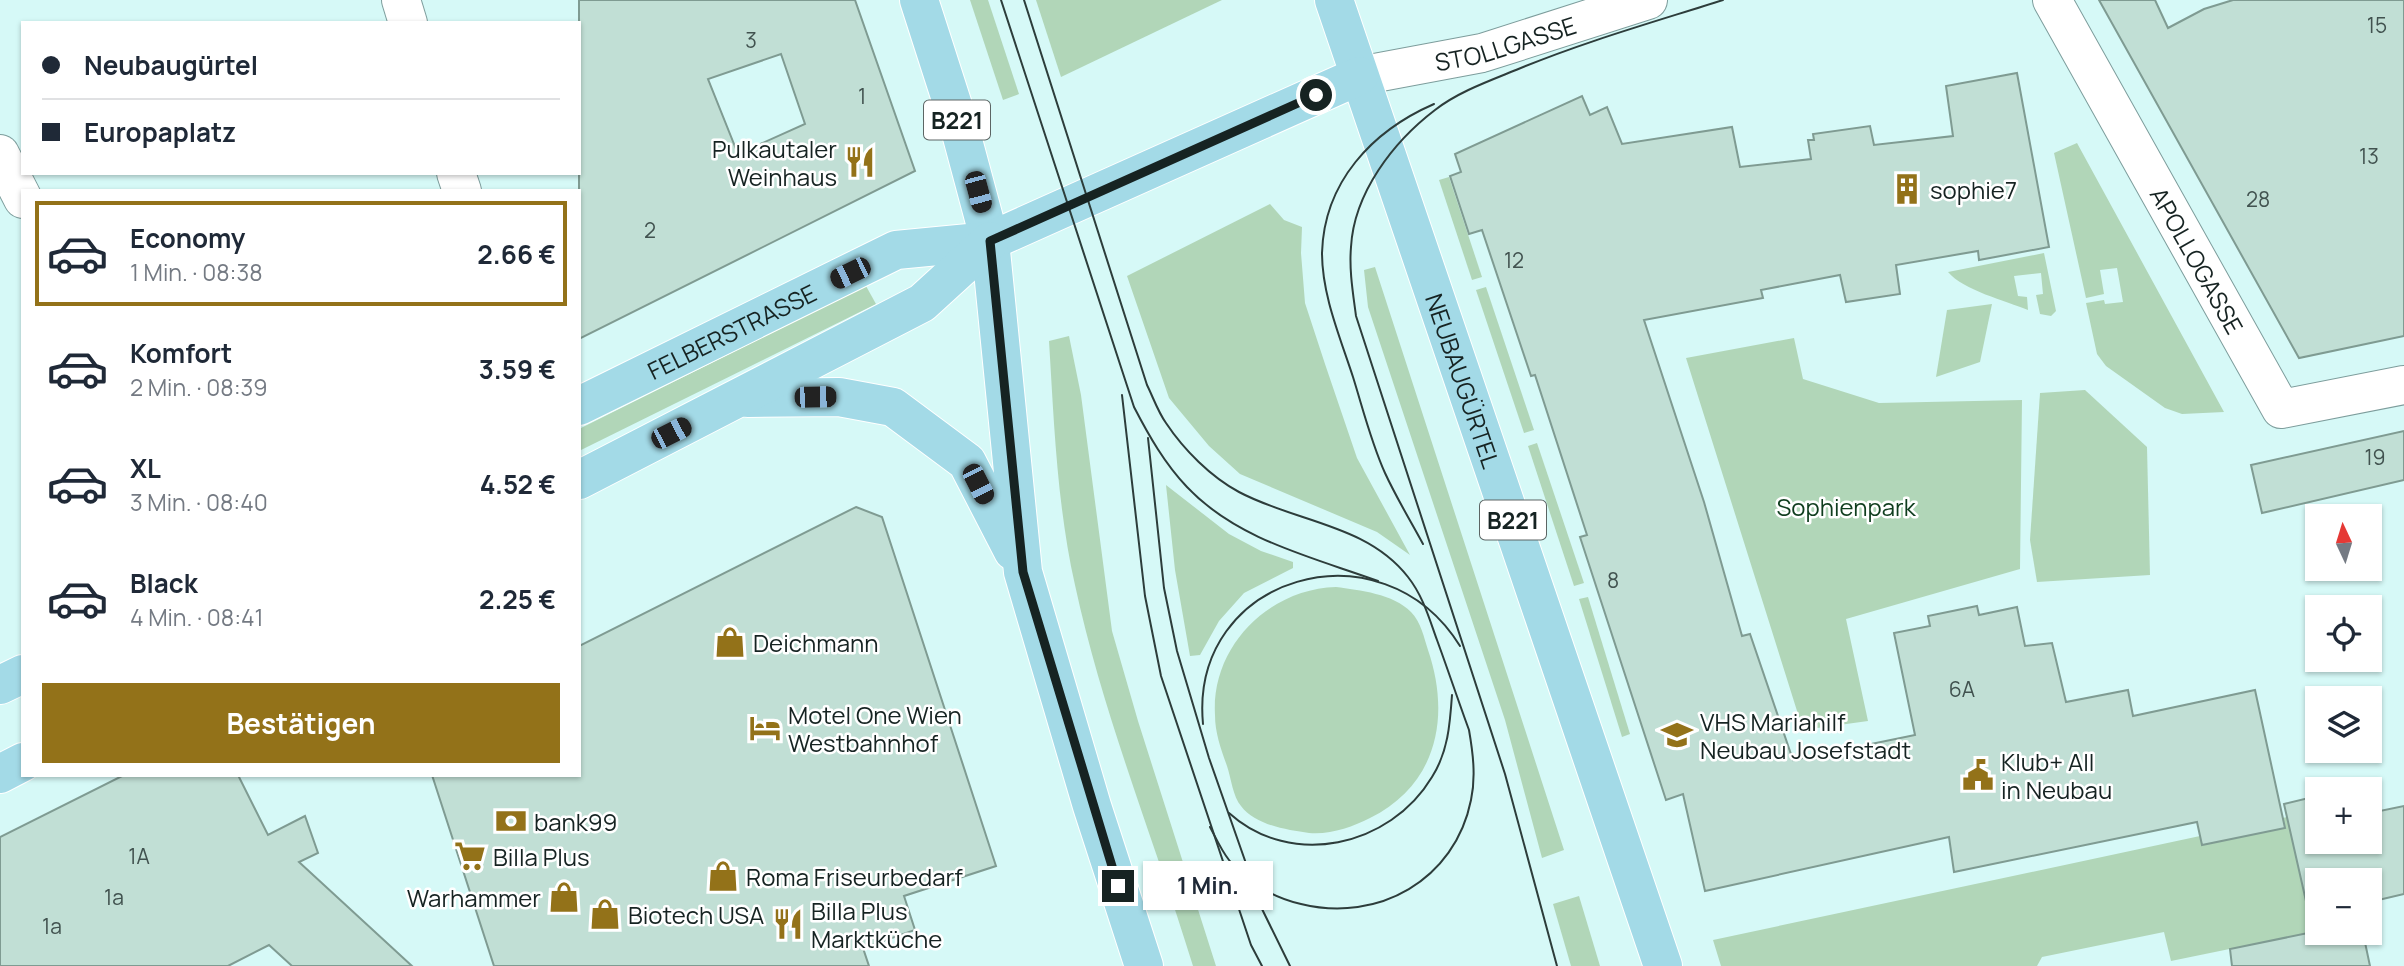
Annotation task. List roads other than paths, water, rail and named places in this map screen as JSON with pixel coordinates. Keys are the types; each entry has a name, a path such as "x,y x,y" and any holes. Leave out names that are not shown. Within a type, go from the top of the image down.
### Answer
{"main road":[{"name":"B221","path":"919,0 957,118 990,241 1023,572 1092,806 1143,966"},
{"name":"NEUBAUGÜRTEL","path":"1335,0 1663,966"},
{"path":"581,479 922,303 990,241 1359,76"},
{"name":"FELBERSTRASSE","path":"581,405 896,250 990,241"},
{"path":"740,398 839,397 893,407 967,462 1023,572"},
{"path":"0,685 21,675"},
{"path":"0,774 21,763"}],"street":[{"path":"401,0 407,21"},
{"name":"STOLLGASSE","path":"1359,76 1482,53 1648,0"},
{"name":"APOLLOGASSE","path":"2052,0 2281,409 2404,385"},
{"path":"0,154 21,195"}],"tram line":[{"path":"1001,0 1134,407 1158,449 1187,487 1229,521 1276,545 1378,581"},
{"path":"1024,0 1147,385 1163,419 1190,453 1208,471 1229,486 1261,502 1351,535 1391,559 1408,577 1422,599 1469,730 1473,783 1462,828 1449,853 1430,873 1409,889 1384,901 1358,907 1330,908 1281,898 1261,888 1236,868 1210,827"},
{"path":"1557,966 1505,774 1356,316 1351,264 1354,227 1359,207 1378,170 1405,137 1444,104 1464,92 1567,50 1723,0"},
{"path":"1423,544 1389,482 1376,449 1333,316 1325,284 1322,253 1325,227 1332,204 1342,182 1356,162 1372,144 1391,129 1434,104"},
{"path":"1122,395 1145,596 1161,676 1251,945 1262,966"},
{"path":"1148,438 1164,588 1177,651 1209,758 1262,909 1290,966"},
{"path":"1203,724 1207,673 1226,631 1258,601 1297,582 1341,576 1385,584 1426,607 1460,646"},
{"path":"1229,813 1254,830 1281,841 1309,845 1338,842 1366,834 1391,820 1414,801 1432,777 1445,748 1452,695"}],"place":[{"name":"Pulkautaler Weinhaus","path":"860,162"},
{"name":"sophie7","path":"1907,189"},
{"name":"Deichmann","path":"730,642"},
{"name":"Motel One Wien Westbahnhof","path":"765,728"},
{"name":"VHS Mariahilf Neubau Josefstadt","path":"1677,735"},
{"name":"Klub+ All in Neubau","path":"1978,775"},
{"name":"bank99","path":"511,821"},
{"name":"Billa Plus","path":"470,856"},
{"name":"Roma Friseurbedarf","path":"723,876"},
{"name":"Warhammer","path":"564,897"},
{"name":"Biotech USA","path":"605,914"},
{"name":"Billa Plus Marktküche","path":"788,924"}],"park label":[{"name":"Sophienpark","path":"1846,506"}]}
